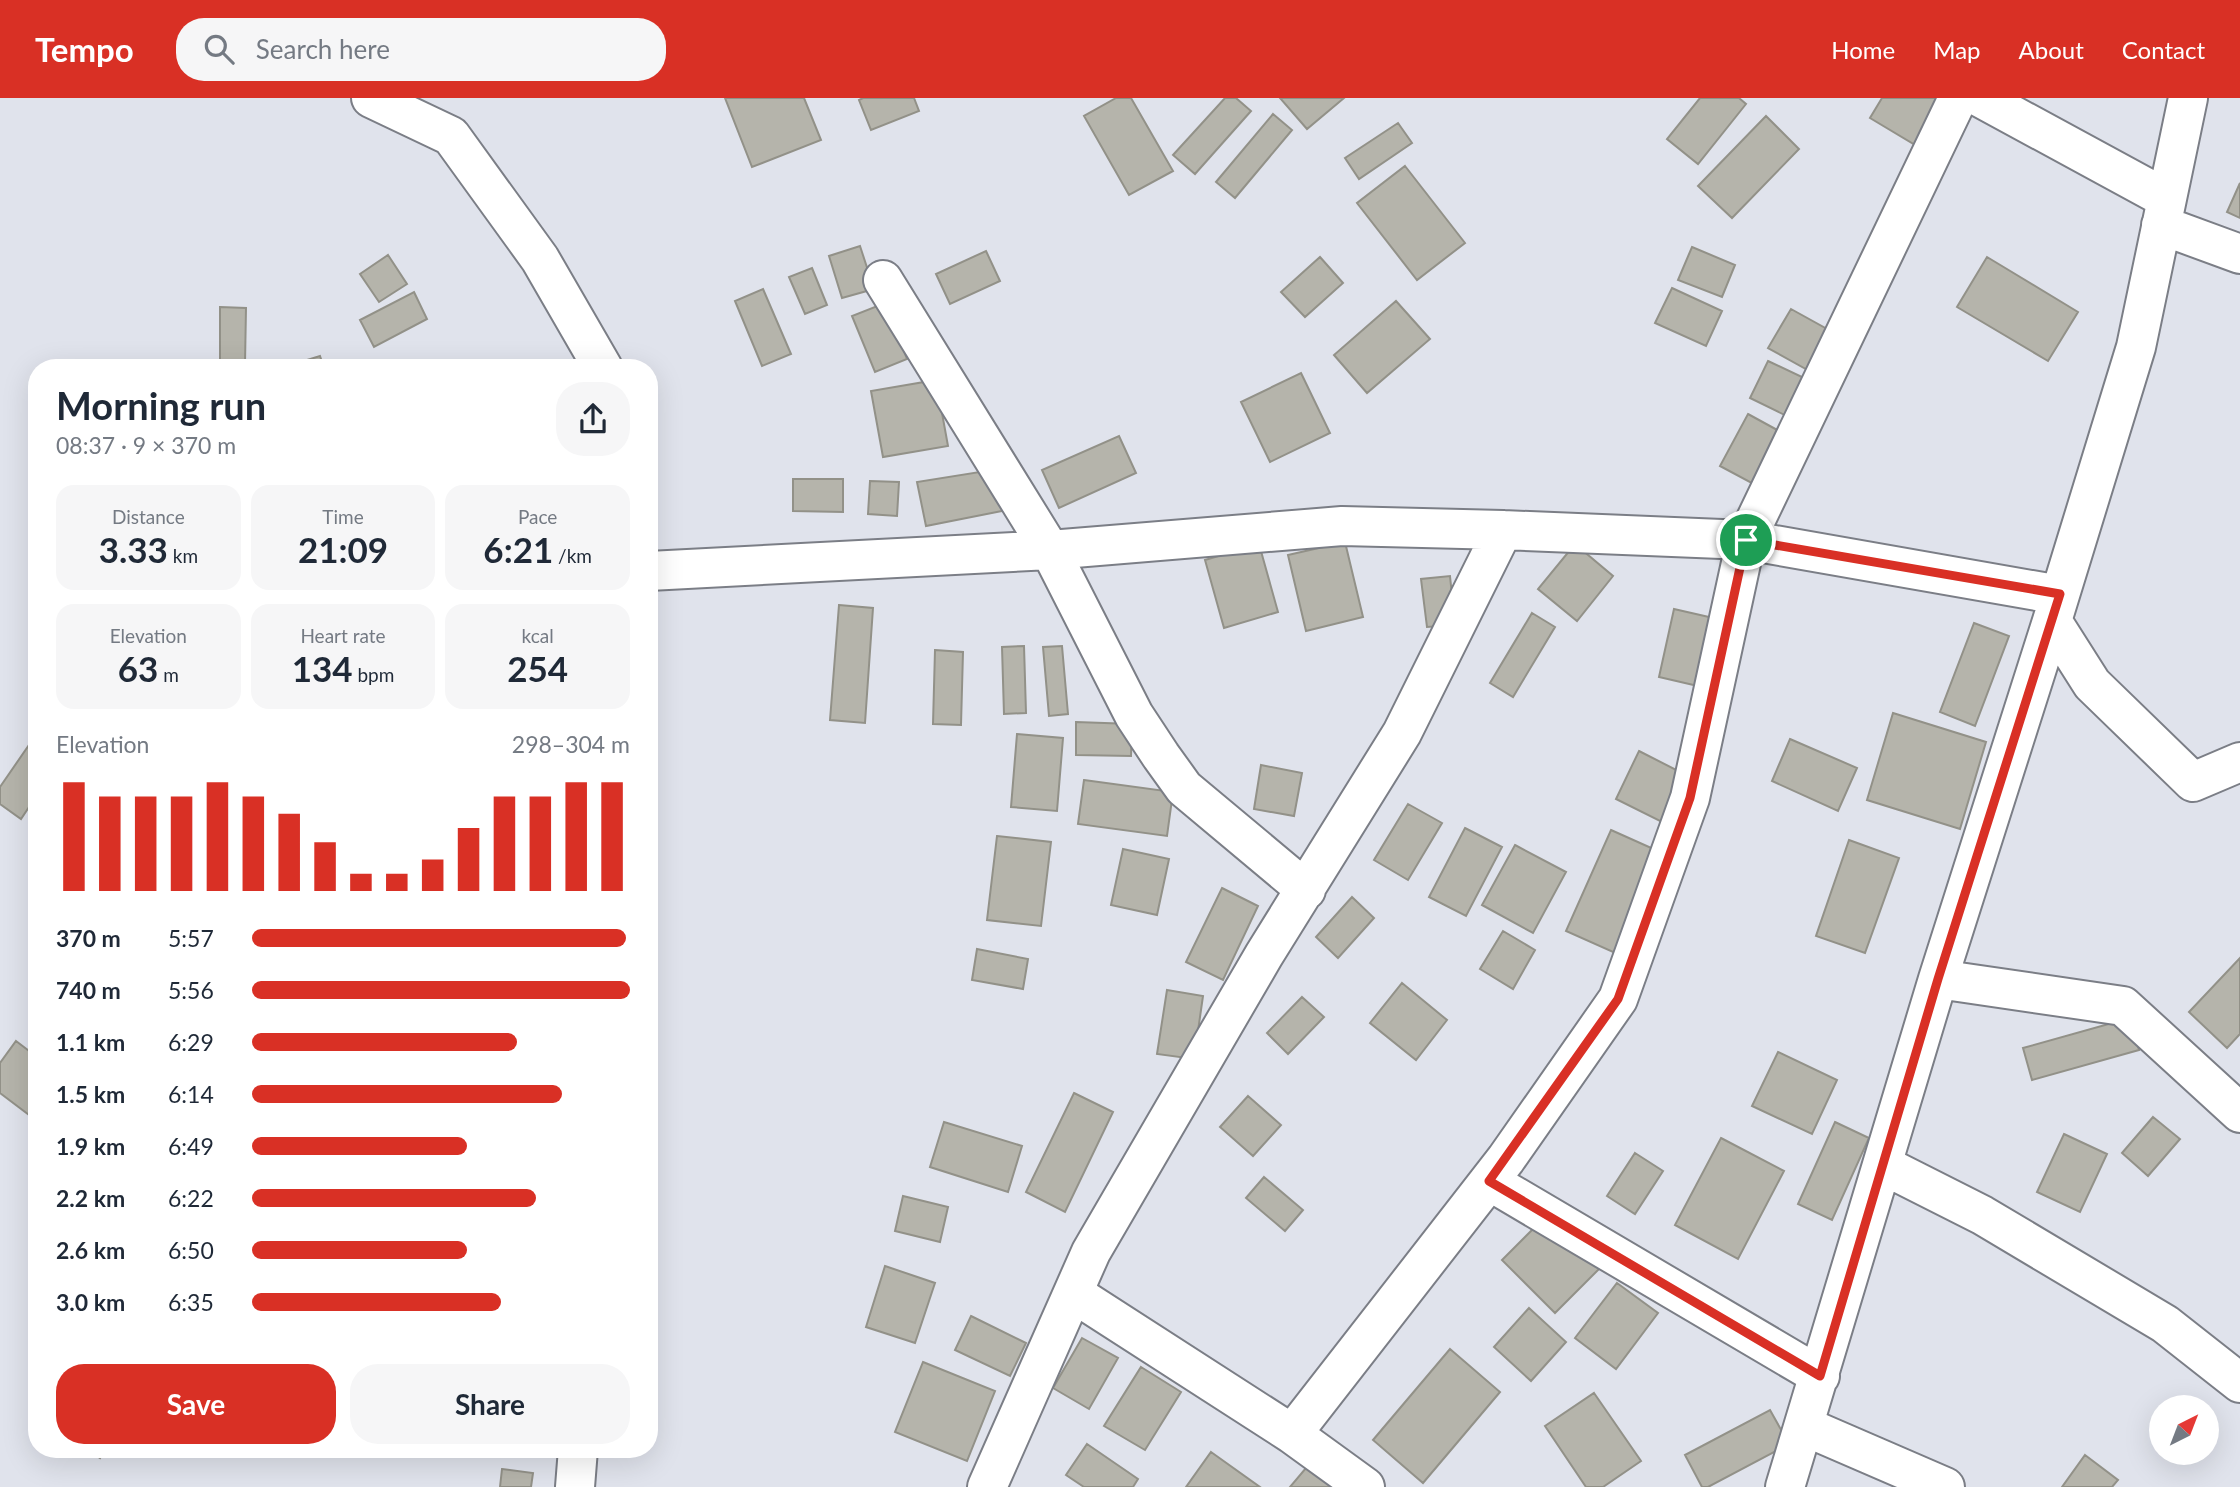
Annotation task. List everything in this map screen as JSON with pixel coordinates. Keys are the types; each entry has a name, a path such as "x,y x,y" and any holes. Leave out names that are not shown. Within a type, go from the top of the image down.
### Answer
{"street":[{"path":"371,98 451,136 540,259 598,359"},
{"path":"1292,1434 1489,1181 1618,999 1690,798 1746,540 1958,98"},
{"path":"1981,98 2164,212 2240,254"},
{"path":"1784,1487 1820,1376 1938,979 2136,346 2188,98"},
{"path":"883,279 1050,550 1135,715 1184,788 1306,890"},
{"path":"658,571 1050,550 1342,526 1503,530 1746,540 2056,608"},
{"path":"987,1487 1098,1241 1264,955 1402,733 1503,530"},
{"path":"2056,608 2092,684 2193,782 2240,762"},
{"path":"1938,979 2123,1006 2240,1113"},
{"path":"1882,1165 1982,1215 2165,1324 2240,1383"},
{"path":"1489,1181 1820,1376"},
{"path":"1073,1293 1292,1434 1365,1487"},
{"path":"1804,1426 1945,1487"},
{"path":"575,1487 577,1458"}],"building":[{"path":"725,98 804,98 821,140 752,167"},
{"path":"914,98 919,111 871,130 859,100"},
{"path":"1116,98 1131,98 1173,171 1129,195 1084,116"},
{"path":"1225,98 1236,98 1251,111 1195,174 1173,155"},
{"path":"1280,98 1344,98 1307,129"},
{"path":"1700,98 1739,98 1746,104 1698,164 1667,139"},
{"path":"1882,98 1965,98 1932,155 1870,118"},
{"path":"1273,114 1292,130 1235,198 1216,182"},
{"path":"1766,116 1799,149 1732,218 1698,186"},
{"path":"1398,123 1412,143 1359,179 1345,158"},
{"path":"1405,166 1465,243 1417,280 1357,203"},
{"path":"2240,183 2240,218 2227,212"},
{"path":"860,246 874,289 842,298 829,256"},
{"path":"1692,247 1735,265 1722,297 1678,280"},
{"path":"986,251 1000,281 950,304 936,274"},
{"path":"388,255 407,284 379,302 360,274"},
{"path":"1320,257 1343,283 1305,317 1281,292"},
{"path":"1987,257 2078,312 2048,361 1957,307"},
{"path":"812,268 827,305 805,314 789,277"},
{"path":"1672,288 1722,311 1706,346 1655,323"},
{"path":"763,289 791,354 762,366 735,301"},
{"path":"414,292 427,319 374,347 360,320"},
{"path":"1396,301 1430,339 1367,393 1334,355"},
{"path":"885,303 907,359 875,372 852,316"},
{"path":"220,307 246,308 245,359 220,359"},
{"path":"1791,309 1854,344 1831,383 1768,348"},
{"path":"1768,361 1823,387 1805,425 1750,398"},
{"path":"1301,373 1330,433 1270,462 1241,402"},
{"path":"936,380 948,446 883,457 871,391"},
{"path":"1748,414 1801,443 1774,495 1720,466"},
{"path":"1119,436 1136,473 1059,508 1042,470"},
{"path":"992,470 1007,510 926,526 917,482"},
{"path":"793,479 843,479 843,512 793,511"},
{"path":"870,481 899,482 897,516 868,514"},
{"path":"1345,542 1363,617 1306,631 1288,555"},
{"path":"1259,544 1278,612 1224,628 1205,560"},
{"path":"1575,544 1613,576 1577,621 1538,589"},
{"path":"1450,576 1455,625 1427,627 1421,579"},
{"path":"839,605 873,608 865,723 830,720"},
{"path":"1674,609 1744,625 1728,693 1659,677"},
{"path":"1532,613 1555,627 1513,697 1490,683"},
{"path":"1974,623 2009,636 1975,726 1940,712"},
{"path":"1024,646 1026,713 1004,714 1002,647"},
{"path":"1062,646 1068,714 1049,716 1043,647"},
{"path":"935,650 963,652 961,725 933,724"},
{"path":"1893,713 1986,742 1960,829 1867,800"},
{"path":"1076,722 1132,724 1131,756 1076,755"},
{"path":"1017,734 1063,738 1057,811 1011,807"},
{"path":"1790,739 1857,768 1838,811 1772,781"},
{"path":"28,746 28,808 21,819 0,804 0,787"},
{"path":"1639,751 1690,777 1666,824 1616,799"},
{"path":"1261,765 1302,773 1294,816 1254,809"},
{"path":"1084,780 1173,792 1167,836 1078,824"},
{"path":"1408,804 1442,823 1408,880 1374,860"},
{"path":"1465,828 1502,847 1466,916 1429,897"},
{"path":"1611,830 1667,855 1622,956 1566,931"},
{"path":"997,836 1051,842 1041,926 987,920"},
{"path":"1849,840 1899,858 1865,953 1816,936"},
{"path":"1515,845 1566,872 1533,933 1482,905"},
{"path":"1123,849 1169,859 1157,915 1111,905"},
{"path":"1222,888 1258,906 1223,980 1186,962"},
{"path":"1352,897 1374,918 1338,958 1316,937"},
{"path":"1503,931 1535,950 1513,989 1480,969"},
{"path":"977,949 1028,959 1023,989 972,980"},
{"path":"2240,958 2240,1034 2227,1048 2189,1012"},
{"path":"1402,983 1447,1020 1416,1060 1370,1023"},
{"path":"1167,990 1203,996 1194,1059 1157,1054"},
{"path":"1302,997 1324,1017 1288,1054 1267,1033"},
{"path":"2130,1018 2139,1050 2032,1080 2023,1048"},
{"path":"16,1041 28,1050 28,1114 0,1093 0,1063"},
{"path":"1778,1052 1837,1080 1812,1134 1752,1106"},
{"path":"1074,1093 1113,1112 1065,1212 1026,1192"},
{"path":"1248,1096 1281,1125 1253,1156 1220,1127"},
{"path":"2153,1117 2180,1139 2148,1176 2122,1153"},
{"path":"944,1122 1022,1146 1008,1192 930,1167"},
{"path":"1835,1122 1869,1138 1832,1220 1798,1204"},
{"path":"2064,1134 2107,1154 2080,1212 2037,1192"},
{"path":"1721,1138 1784,1171 1738,1259 1675,1225"},
{"path":"1635,1153 1663,1171 1635,1214 1607,1196"},
{"path":"1264,1177 1303,1210 1285,1231 1246,1198"},
{"path":"903,1196 948,1207 940,1242 895,1231"},
{"path":"1549,1213 1602,1266 1555,1313 1502,1260"},
{"path":"885,1266 935,1283 915,1343 866,1327"},
{"path":"1617,1283 1658,1313 1616,1369 1575,1338"},
{"path":"1529,1308 1566,1342 1531,1381 1494,1347"},
{"path":"971,1316 1026,1343 1010,1376 955,1350"},
{"path":"1082,1338 1118,1358 1089,1409 1053,1388"},
{"path":"1450,1349 1500,1392 1423,1483 1373,1440"},
{"path":"923,1362 995,1391 967,1461 895,1432"},
{"path":"1141,1367 1181,1392 1145,1450 1104,1426"},
{"path":"1594,1393 1641,1461 1603,1487 1586,1487 1545,1426"},
{"path":"1770,1410 1789,1444 1708,1487 1702,1487 1685,1455"},
{"path":"1087,1444 1138,1479 1133,1487 1084,1487 1066,1475"},
{"path":"1211,1452 1260,1487 1186,1487"},
{"path":"1317,1455 1354,1487 1290,1487"},
{"path":"2085,1455 2118,1480 2112,1487 2062,1487"},
{"path":"502,1469 533,1473 531,1487 500,1487"}],"route":[{"path":"1746,540 2060,594 1938,979 1820,1376 1489,1181 1618,999 1690,798 1746,540"}]}
